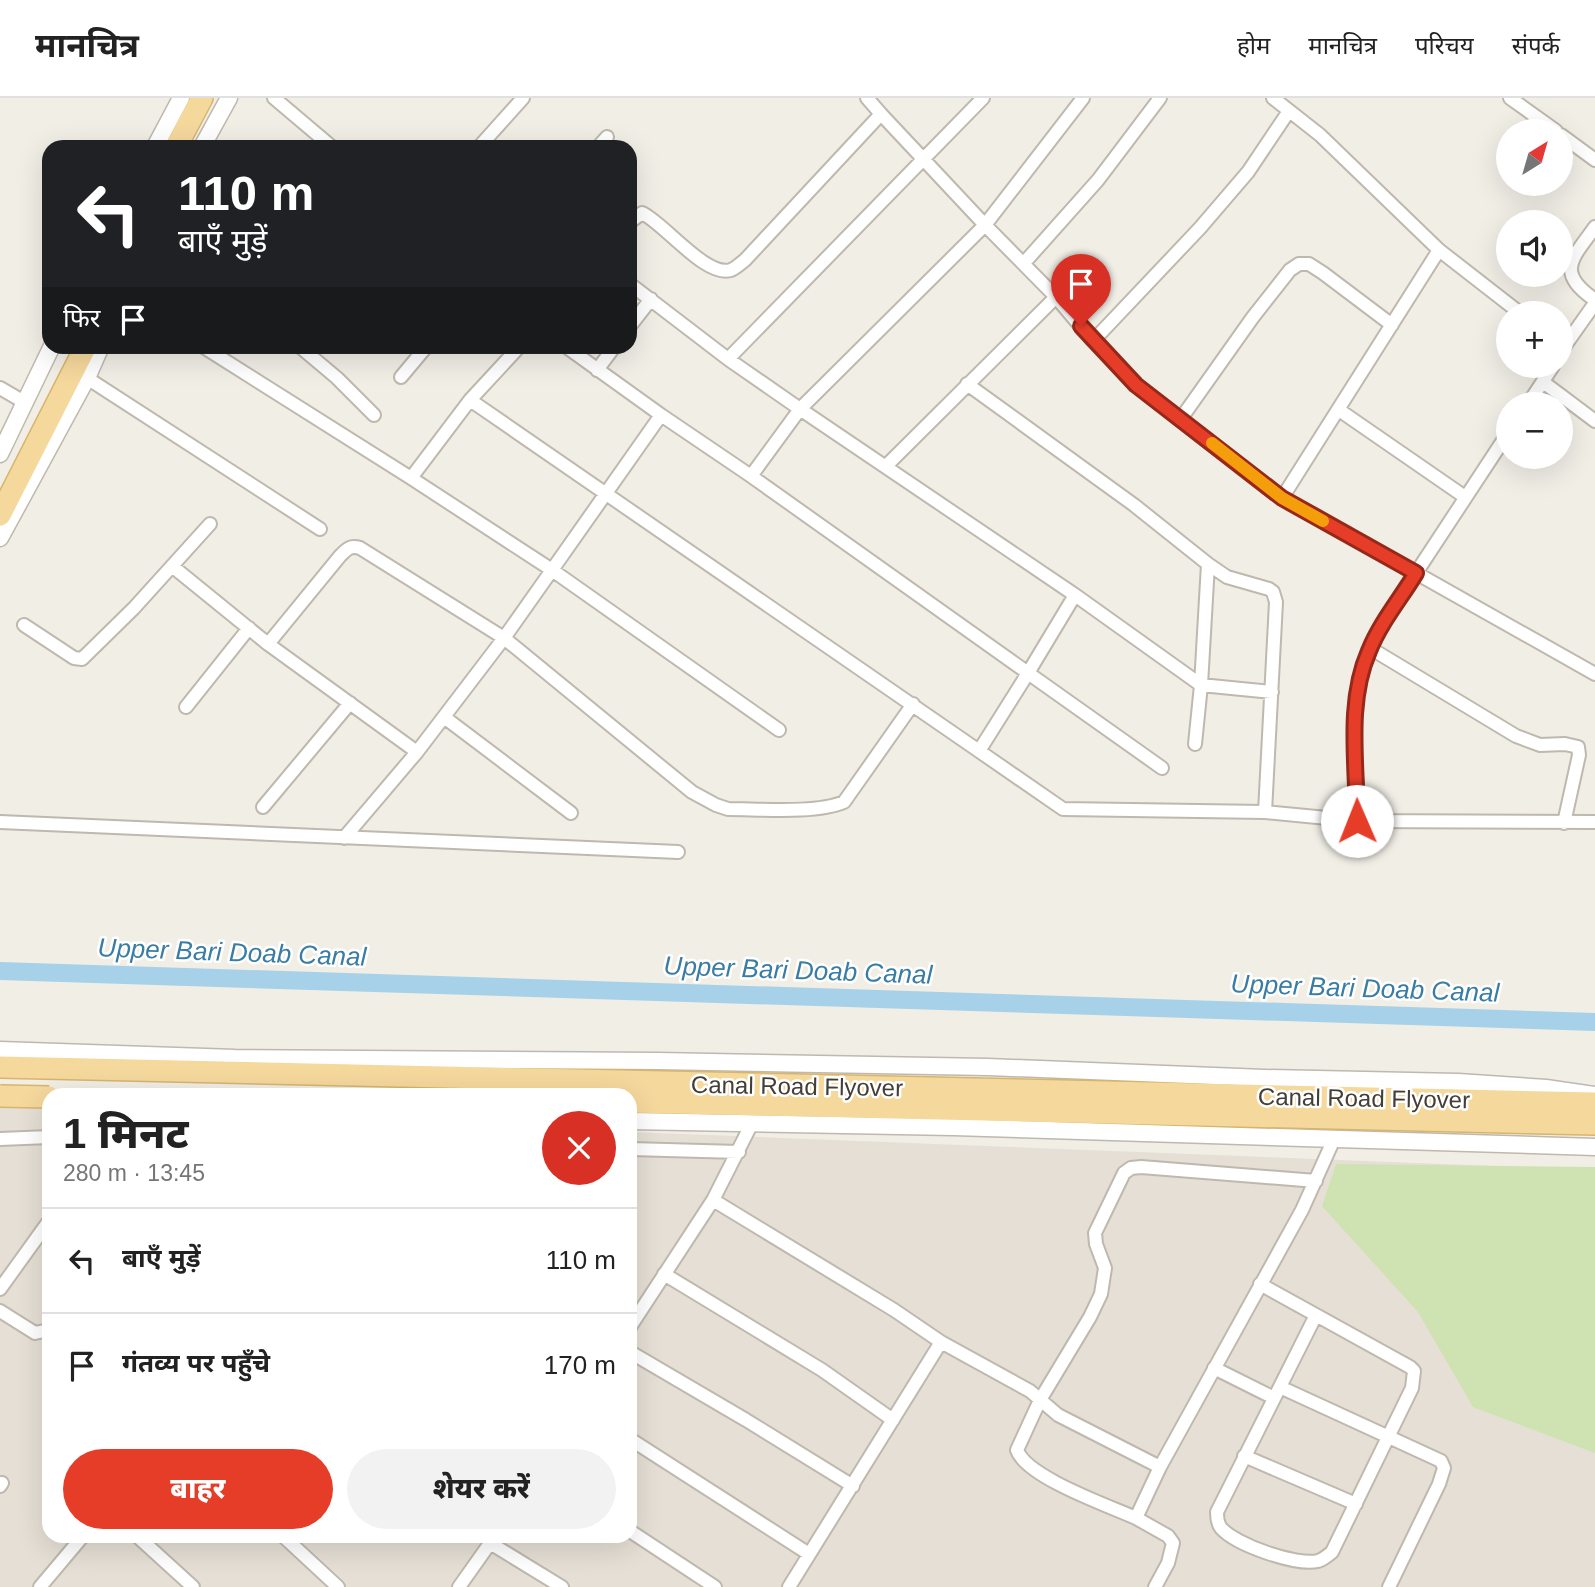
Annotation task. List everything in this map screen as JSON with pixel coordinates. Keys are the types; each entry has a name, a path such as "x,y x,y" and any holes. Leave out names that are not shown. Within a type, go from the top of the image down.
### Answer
{"main road":[{"path":"189,140 202,98"},
{"path":"190,140 213,98"},
{"path":"0,485 68,354"},
{"path":"0,515 82,354"},
{"name":"Canal Road Flyover","path":"0,1067 1325,1107 1595,1124"},
{"path":"4,1096 42,1098"},
{"name":"Canal Road Flyover","path":"637,1102 1325,1107 1595,1103"}],"street":[{"path":"159,140 181,98"},
{"path":"190,140 229,98"},
{"path":"274,98 324,140"},
{"path":"485,140 523,98"},
{"path":"867,98 1056,297 1093,341 1136,385 1180,420 1282,498 1595,674"},
{"path":"728,359 983,98"},
{"path":"751,476 800,409 985,225 1083,98"},
{"path":"1024,263 1098,180 1160,98"},
{"path":"1273,98 1321,135 1440,250 1505,301"},
{"path":"1510,98 1539,119"},
{"path":"1093,341 1248,172 1289,111"},
{"path":"637,217 642,213 696,257 721,271 734,269 881,114"},
{"path":"1573,144 1595,160"},
{"path":"1573,332 1595,301 1579,287 1570,270 1577,252 1595,227"},
{"path":"1282,498 1440,250"},
{"path":"1180,420 1253,317 1290,270 1299,264 1309,264 1324,273 1392,325"},
{"path":"637,289 728,359 1075,595 1201,685 1272,692"},
{"path":"886,466 1056,297"},
{"path":"637,317 650,299"},
{"path":"0,454 48,354"},
{"path":"0,538 98,354"},
{"path":"215,354 552,570 779,730"},
{"path":"308,354 337,378 373,415"},
{"path":"401,377 420,354"},
{"path":"411,478 470,400 513,354"},
{"path":"576,354 1162,768"},
{"path":"597,370 609,354"},
{"path":"87,378 320,529"},
{"path":"1536,392 1546,378"},
{"path":"1543,382 1595,421"},
{"path":"967,384 1133,505 1208,564 1235,580 1269,589 1276,598 1265,812"},
{"path":"0,388 24,402"},
{"path":"470,400 1063,809 1265,812 1357,821 1595,822"},
{"path":"1339,410 1465,497"},
{"path":"344,838 417,751 504,638 661,415"},
{"path":"1357,821 1355,703 1359,680 1370,648 1496,451"},
{"path":"24,625 74,658 82,659 210,524"},
{"path":"268,644 340,556 353,546 504,638 692,792 728,809 819,807 835,806 844,802 913,704"},
{"path":"1195,744 1208,564"},
{"path":"172,566 268,644 417,751"},
{"path":"979,751 1075,595"},
{"path":"186,707 249,628"},
{"path":"1370,648 1516,736 1540,745 1565,744 1578,747 1580,755 1564,823"},
{"path":"262,807 350,703"},
{"path":"444,717 571,813"},
{"path":"0,822 678,852"},
{"path":"0,1050 235,1058 644,1060 988,1067 1264,1078 1458,1082 1546,1088 1595,1095"},
{"path":"637,1121 953,1127 1595,1147"},
{"path":"637,1316 713,1200 751,1125"},
{"path":"1566,1146 1595,1135"},
{"path":"0,1139 42,1138"},
{"path":"1136,1518 1160,1466 1316,1181 1334,1139"},
{"path":"637,1149 739,1152"},
{"path":"1155,1587 1168,1563 1173,1543 1168,1536 1031,1468 1021,1460 1017,1450 1040,1399 1101,1294 1105,1268 1095,1233 1125,1173 1131,1168 1316,1181"},
{"path":"713,1200 894,1310 941,1342 1030,1391 1058,1415 1160,1466"},
{"path":"0,1289 42,1231"},
{"path":"664,1274 822,1370 893,1420"},
{"path":"1260,1284 1410,1367 1414,1371 1412,1388 1332,1552 1324,1559 1304,1562 1284,1559 1231,1535 1217,1521 1217,1512 1316,1315"},
{"path":"0,1311 35,1333 42,1332"},
{"path":"789,1587 941,1342"},
{"path":"637,1356 853,1486"},
{"path":"1214,1368 1441,1461 1444,1468 1439,1484 1389,1587"},
{"path":"637,1444 809,1555"},
{"path":"1244,1456 1356,1504"},
{"path":"637,1536 715,1587"},
{"path":"40,1587 77,1543"},
{"path":"145,1543 193,1587"},
{"path":"291,1543 338,1587"},
{"path":"459,1587 490,1543"},
{"path":"496,1543 562,1587"}],"shaded area":[{"path":"0,1106 42,1108 42,1543 637,1543 637,1132 1595,1170 1595,1587 0,1587"}],"green space":[{"path":"1336,1164 1595,1167 1595,1453 1473,1407 1418,1312 1322,1206"}],"waterway":[{"name":"Upper Bari Doab Canal","path":"0,971 1595,1022"}],"slow traffic":[{"path":"1212,443 1282,498 1323,521"}],"route":[{"path":"1081,326 1136,385 1282,498 1416,573 1370,648 1359,680 1355,703 1357,821"}]}
